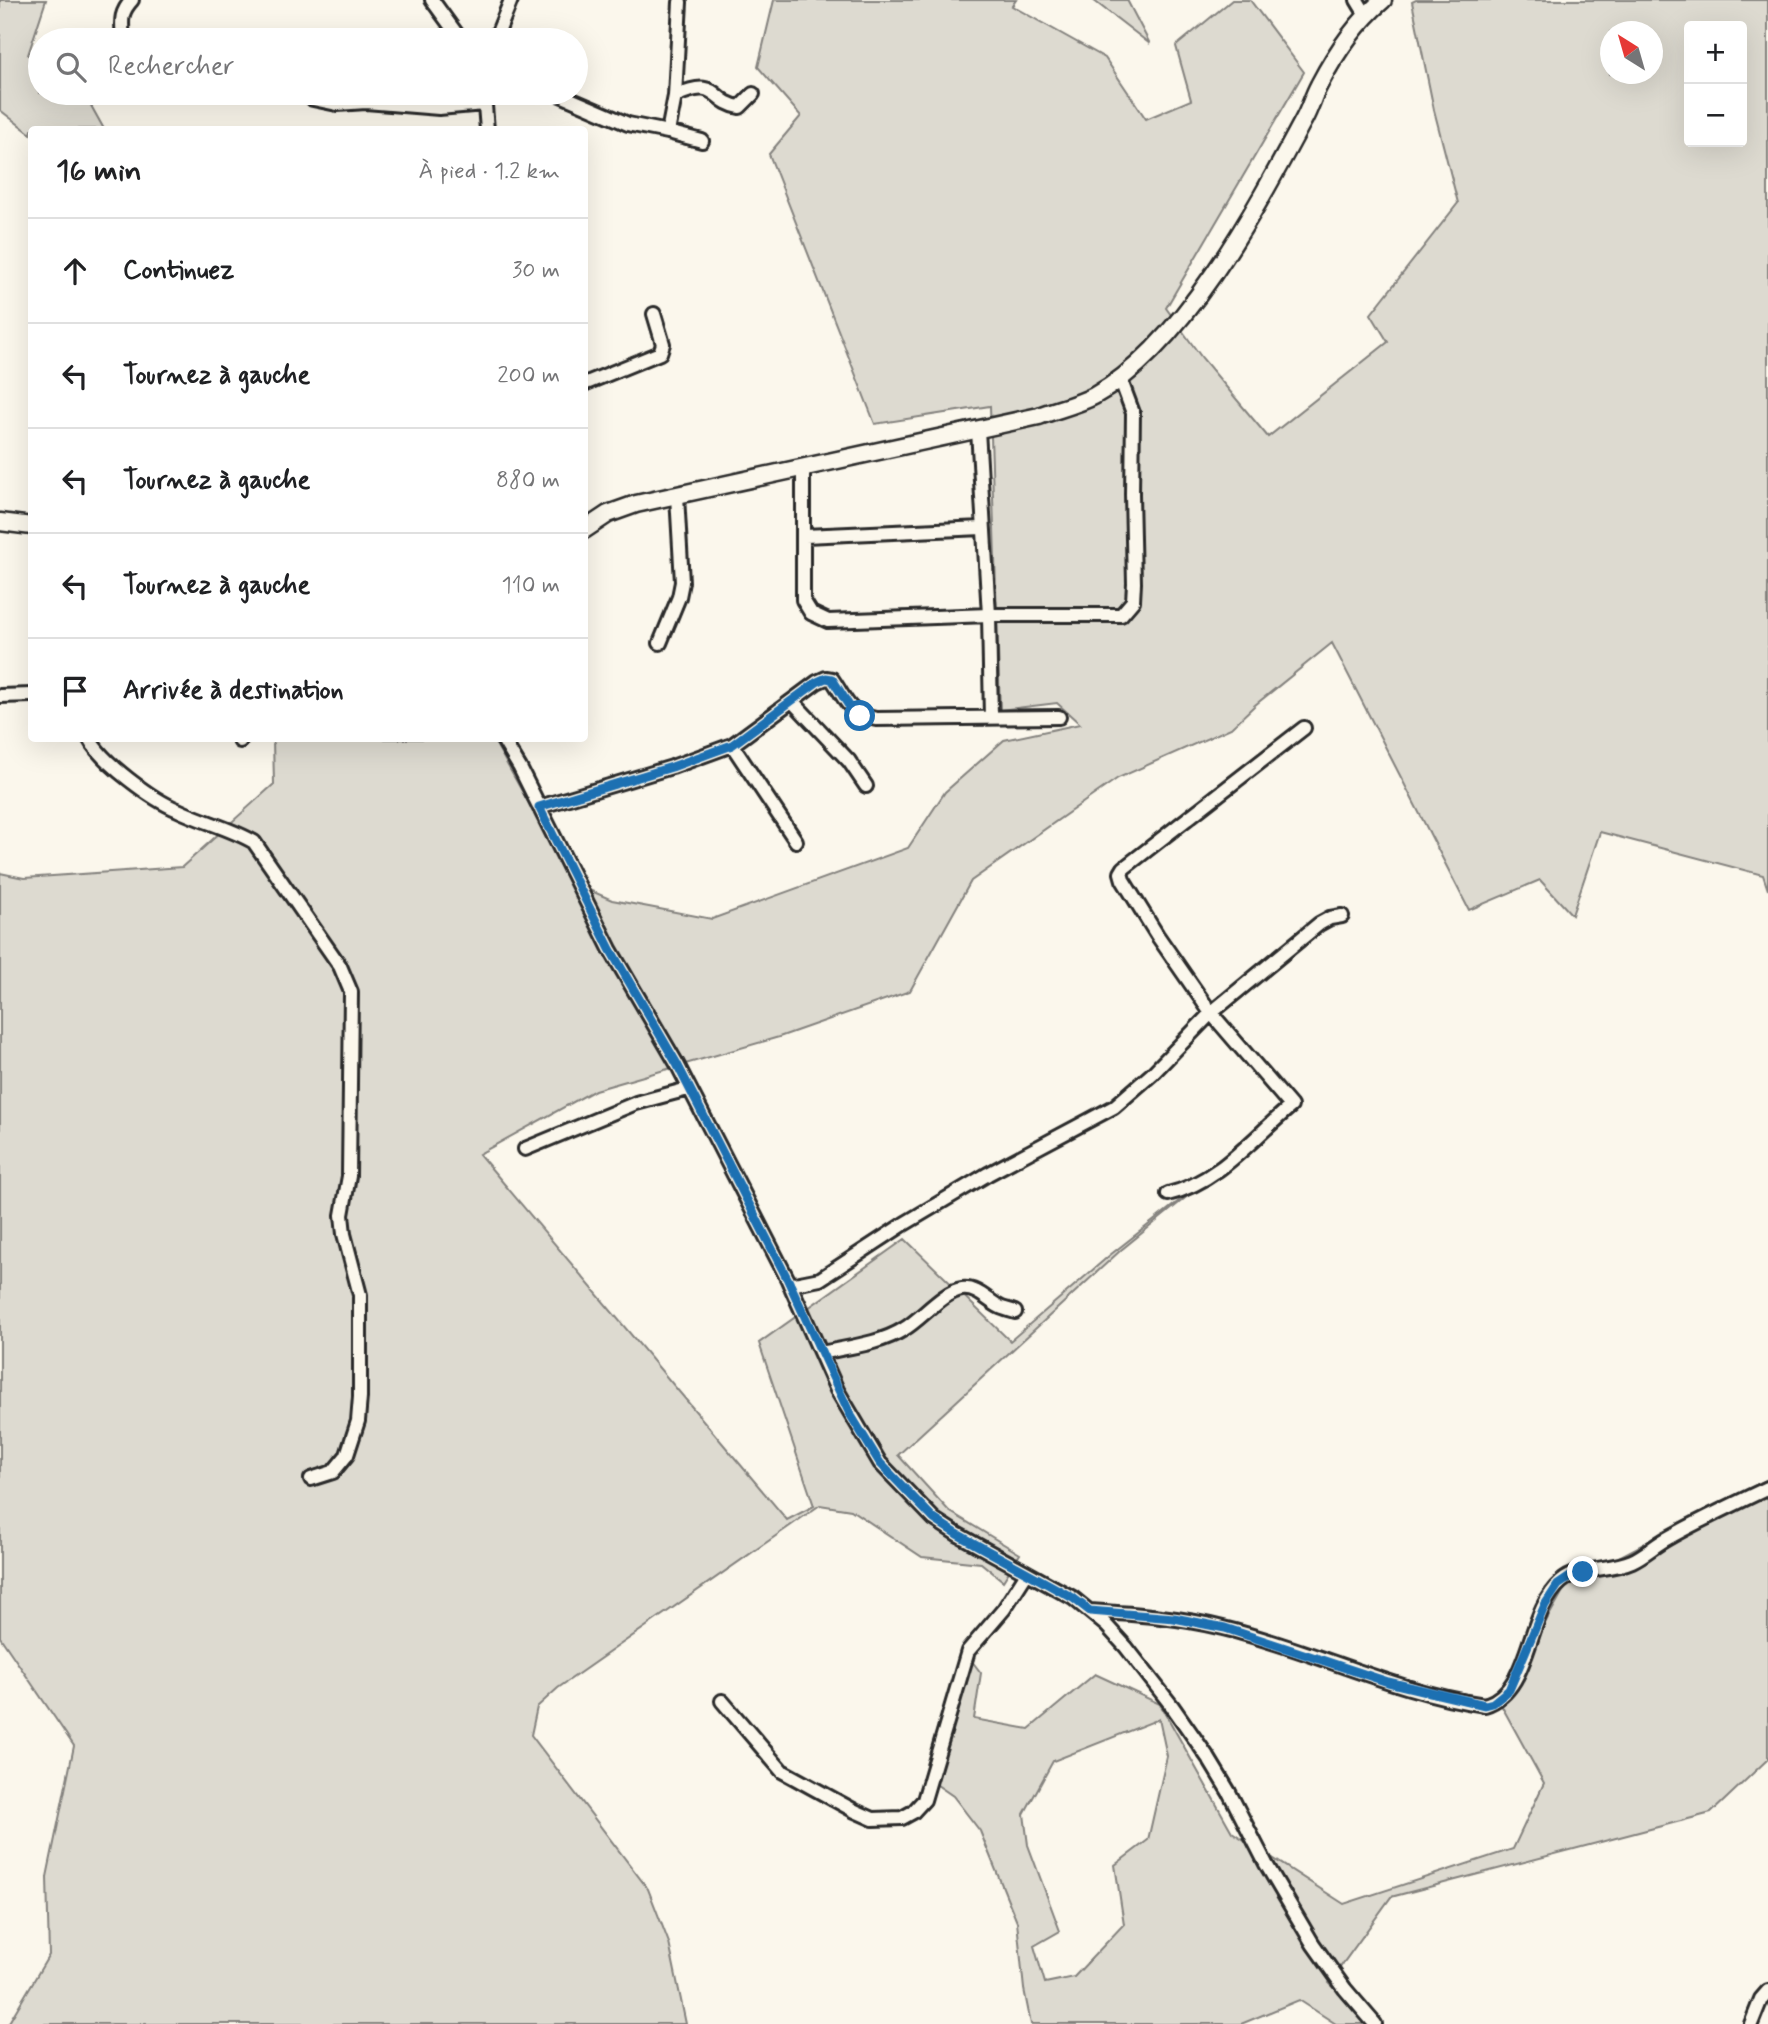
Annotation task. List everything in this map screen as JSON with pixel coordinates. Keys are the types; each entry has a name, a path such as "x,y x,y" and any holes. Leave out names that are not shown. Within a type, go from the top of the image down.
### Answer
{"street":[{"path":"123,28 124,9 132,0"},
{"path":"432,0 452,28"},
{"path":"500,28 511,0"},
{"path":"1357,0 1366,15"},
{"path":"588,527 622,508 1039,416 1093,397 1153,351 1210,277 1306,116 1330,65 1366,15 1383,0"},
{"path":"668,132 675,96 680,2"},
{"path":"675,96 700,87 715,92 732,105 740,107 753,94"},
{"path":"395,105 439,108 452,105"},
{"path":"485,105 487,126"},
{"path":"584,105 628,124 702,141"},
{"path":"588,382 660,354 663,344 654,314"},
{"path":"803,467 803,600 811,613 828,621 989,615 1121,615 1133,601 1133,413 1120,378"},
{"path":"978,430 989,615 991,718"},
{"path":"660,643 680,597 682,582 677,496"},
{"path":"0,522 28,526"},
{"path":"805,536 982,528"},
{"path":"539,807 672,767 732,745 745,733 826,678 832,679 851,709 860,716 876,719 1059,717"},
{"path":"0,696 28,695"},
{"path":"793,702 849,761 866,786"},
{"path":"1168,1194 1187,1190 1210,1177 1291,1106 1211,1013 1157,934 1121,873 1304,728"},
{"path":"92,742 100,755 170,807 254,842 340,966 351,992 349,1176 342,1215 344,1234 360,1295 360,1397 358,1421 342,1464 333,1472 311,1479"},
{"path":"504,742 610,949 677,1064 790,1285 859,1431 892,1478 934,1519 1073,1598 1126,1647 1191,1732 1229,1792 1299,1922 1345,1989 1375,2024"},
{"path":"732,745 796,841"},
{"path":"790,1285 820,1279 904,1224 988,1174 1114,1107 1152,1074 1211,1013 1319,925 1330,918 1342,916"},
{"path":"526,1149 636,1103 688,1089"},
{"path":"821,1353 869,1343 892,1335 954,1291 964,1288 985,1295 999,1307 1015,1312"},
{"path":"1090,1611 1174,1618 1225,1628 1388,1682 1485,1705 1493,1703 1509,1690 1545,1605 1563,1580 1583,1572 1629,1563 1693,1524 1768,1488"},
{"path":"722,1701 782,1771 873,1819 902,1818 913,1812 924,1800 968,1651 1004,1609 1027,1573"},
{"path":"1751,2024 1761,1999 1768,1991"}],"shaded area":[{"path":"0,0 46,0 37,28 28,28 28,105 91,105 102,126 28,126 28,132 0,110"},
{"path":"774,0 1016,0 1012,6 1105,58 1146,119 1191,100 1176,46 1232,0 1250,0 1304,72 1166,308 1202,358 1268,437 1388,342 1371,314 1458,203 1434,110 1412,2 1768,0 1768,890 1763,875 1600,832 1572,915 1540,880 1469,910 1332,643 1255,705 1231,728 1118,778 971,881 910,991 779,1037 595,1090 479,1154 787,1520 814,1506 759,1343 905,1239 1010,1341 1110,1255 1263,1135 1121,1250 898,1455 949,1511 1020,1554 1003,1581 981,1563 922,1557 851,1510 820,1505 558,1688 537,1707 531,1735 648,1889 669,1943 686,2024 8,2024 49,1955 47,1877 74,1746 0,1637 0,873 24,878 182,867 274,784 273,742 495,742 573,883 612,900 712,919 908,848 945,792 1004,740 1080,724 1057,703 1000,710 990,406 875,424 769,154 801,116 758,67"},
{"path":"1093,0 1127,0 1150,44"},
{"path":"1768,1479 1768,1759 1711,1813 1391,1897 1329,1983 1372,2024 1336,2024 1299,2000 1241,2024 1031,2024 1024,1989 1017,1922 980,1831 953,1796 924,1776 965,1652 981,1673 974,1719 1029,1729 1095,1674 1160,1704 1232,1832 1344,1904 1513,1849 1544,1783 1500,1703 1567,1584","holes":["1159,1719 1167,1756 1148,1840 1115,1865 1124,1924 1074,1977 1045,1983 1034,1946 1060,1931 1028,1845 1024,1814 1053,1761"]}],"route":[{"path":"860,716 851,709 832,679 826,678 745,733 732,745 672,767 539,807 610,949 677,1064 788,1280 837,1390 864,1439 892,1478 934,1519 1073,1598 1090,1611 1174,1618 1225,1628 1388,1682 1475,1704 1493,1703 1509,1690 1545,1605 1563,1580 1583,1572"}]}
